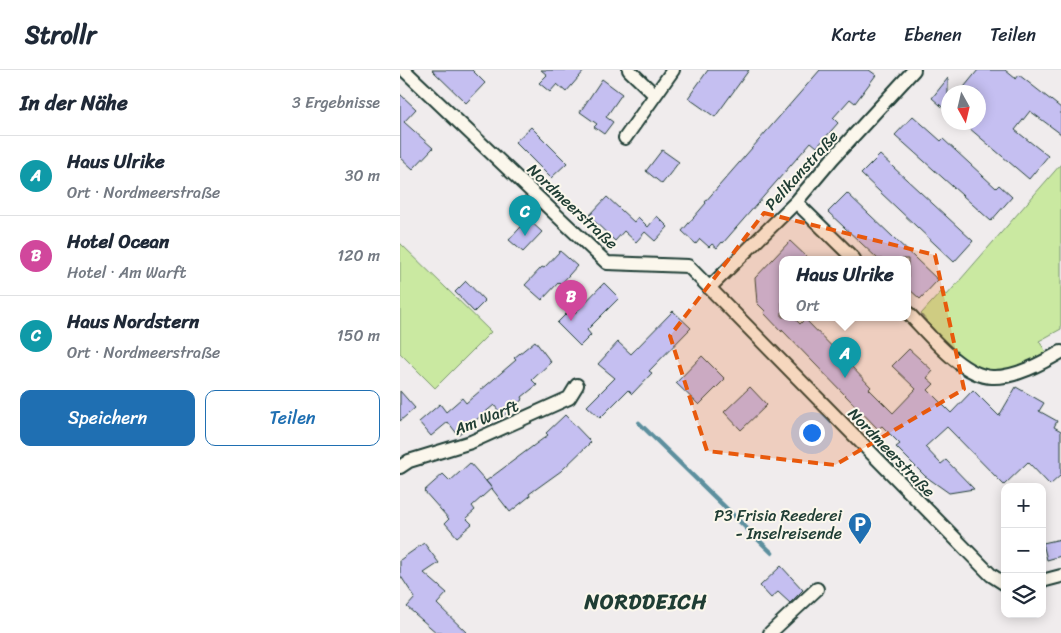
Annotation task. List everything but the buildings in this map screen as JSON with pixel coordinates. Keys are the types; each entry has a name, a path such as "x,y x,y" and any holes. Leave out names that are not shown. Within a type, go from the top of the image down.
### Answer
{"street":[{"name":"Nordmeerstraße","path":"404,70 607,263 688,266 991,575 1001,581"},
{"path":"630,70 655,95"},
{"path":"624,138 674,70"},
{"name":"Pelikanstraße","path":"710,288 796,202 832,158 914,70"},
{"path":"796,202 851,256"},
{"path":"911,316 953,358 974,372 992,377 1034,367 1061,352"},
{"name":"Am Warft","path":"400,467 409,461 471,442 569,398 577,385"},
{"path":"1046,580 1061,576"},
{"path":"770,633 817,589"}],"highlighted area":[{"path":"764,213 935,255 964,389 835,465 707,451 670,336"}],"green space":[{"path":"1061,164 1061,329 1039,341 1046,352 1020,365 1006,370 992,371 971,365 952,350 921,314 941,292 947,295"},
{"path":"400,243 491,332 435,388 400,353"}],"waterway":[{"path":"639,423 772,553"}],"place":[{"name":"Haus Nordstern","path":"525,236"},
{"name":"Hotel Ocean","path":"571,321"},
{"name":"Haus Ulrike","path":"845,378"},
{"name":"P3 Frisia Reederei - Inselreisende","path":"860,545"}],"district":[{"name":"NORDDEICH","path":"646,602"}]}
